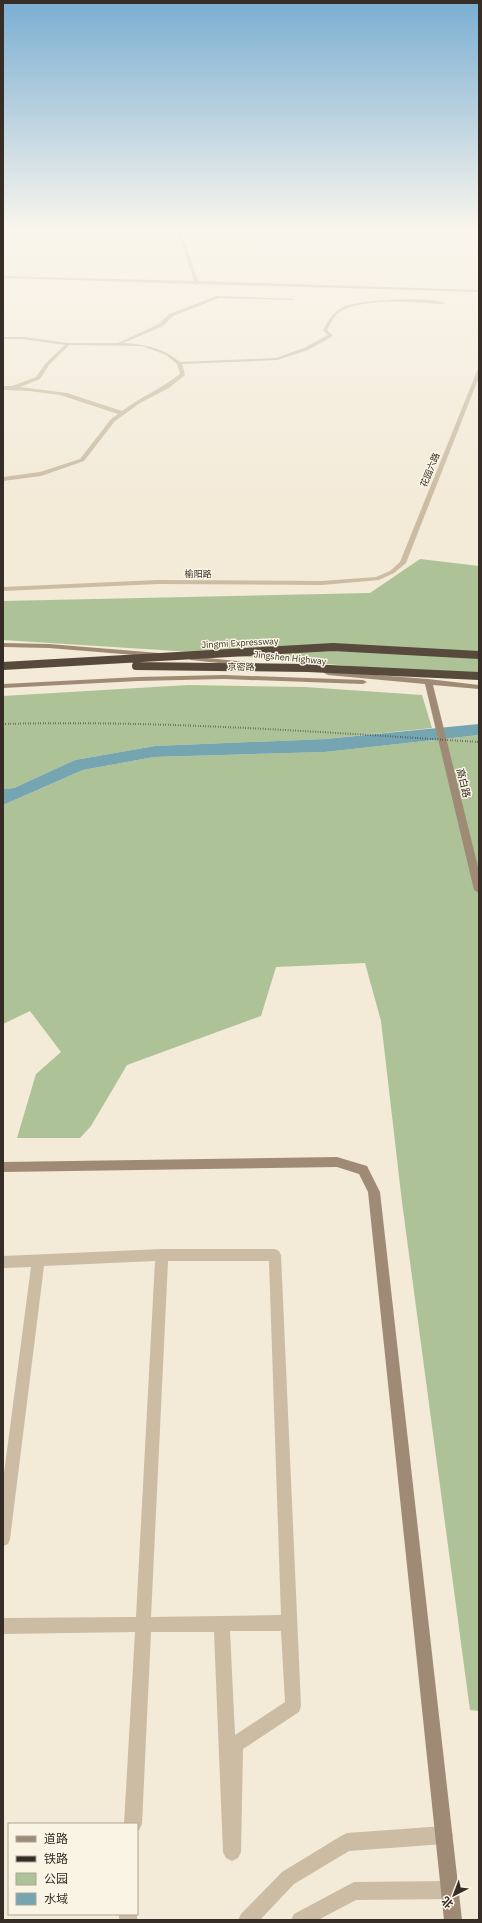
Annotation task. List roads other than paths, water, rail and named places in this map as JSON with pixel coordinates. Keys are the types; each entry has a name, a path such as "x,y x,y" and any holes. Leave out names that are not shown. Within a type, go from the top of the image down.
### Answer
{"highway":[{"name":"Jingmi Expressway","path":"3,666 333,647 479,655"},
{"name":"Jingmi Expressway","path":"3,669 200,665 358,670 479,676"}],"main road":[{"name":"Jingshen Highway","path":"3,645 49,646 229,661 428,685 479,687"},
{"name":"京密路","path":"3,686 138,679 224,677 428,685 479,693"},
{"name":"高白路","path":"428,685 479,890"},
{"path":"3,1167 337,1162 363,1170 374,1192 453,1920"}],"street":[{"path":"118,344 161,325 165,321"},
{"path":"179,363 277,359 306,349 331,335 325,330 331,321"},
{"path":"3,338 23,338 68,344 142,345 168,354 179,363 183,374 167,387 138,402 113,420 82,460 42,474 3,479"},
{"path":"13,388 38,378 42,367 58,356 68,344"},
{"name":"花园六路","path":"392,572 403,563 479,371"},
{"path":"3,388 33,388 59,393 109,410 123,413"},
{"name":"榆阳路","path":"3,589 158,582 322,583 377,579 392,572"},
{"path":"133,1823 162,1255"},
{"path":"3,1262 162,1255 275,1256 293,1706 235,1745 232,1852 222,1624"},
{"path":"3,1539 38,1260"},
{"path":"3,1626 289,1623"},
{"path":"247,1920 288,1878 347,1842 444,1835"},
{"path":"300,1920 354,1891 450,1890"}],"water":[{"path":"479,724 479,735 325,752 154,757 83,770 3,805 3,789 14,788 75,760 155,746 325,739"}],"railway":[{"path":"3,724 63,723 182,725 479,742"}]}
